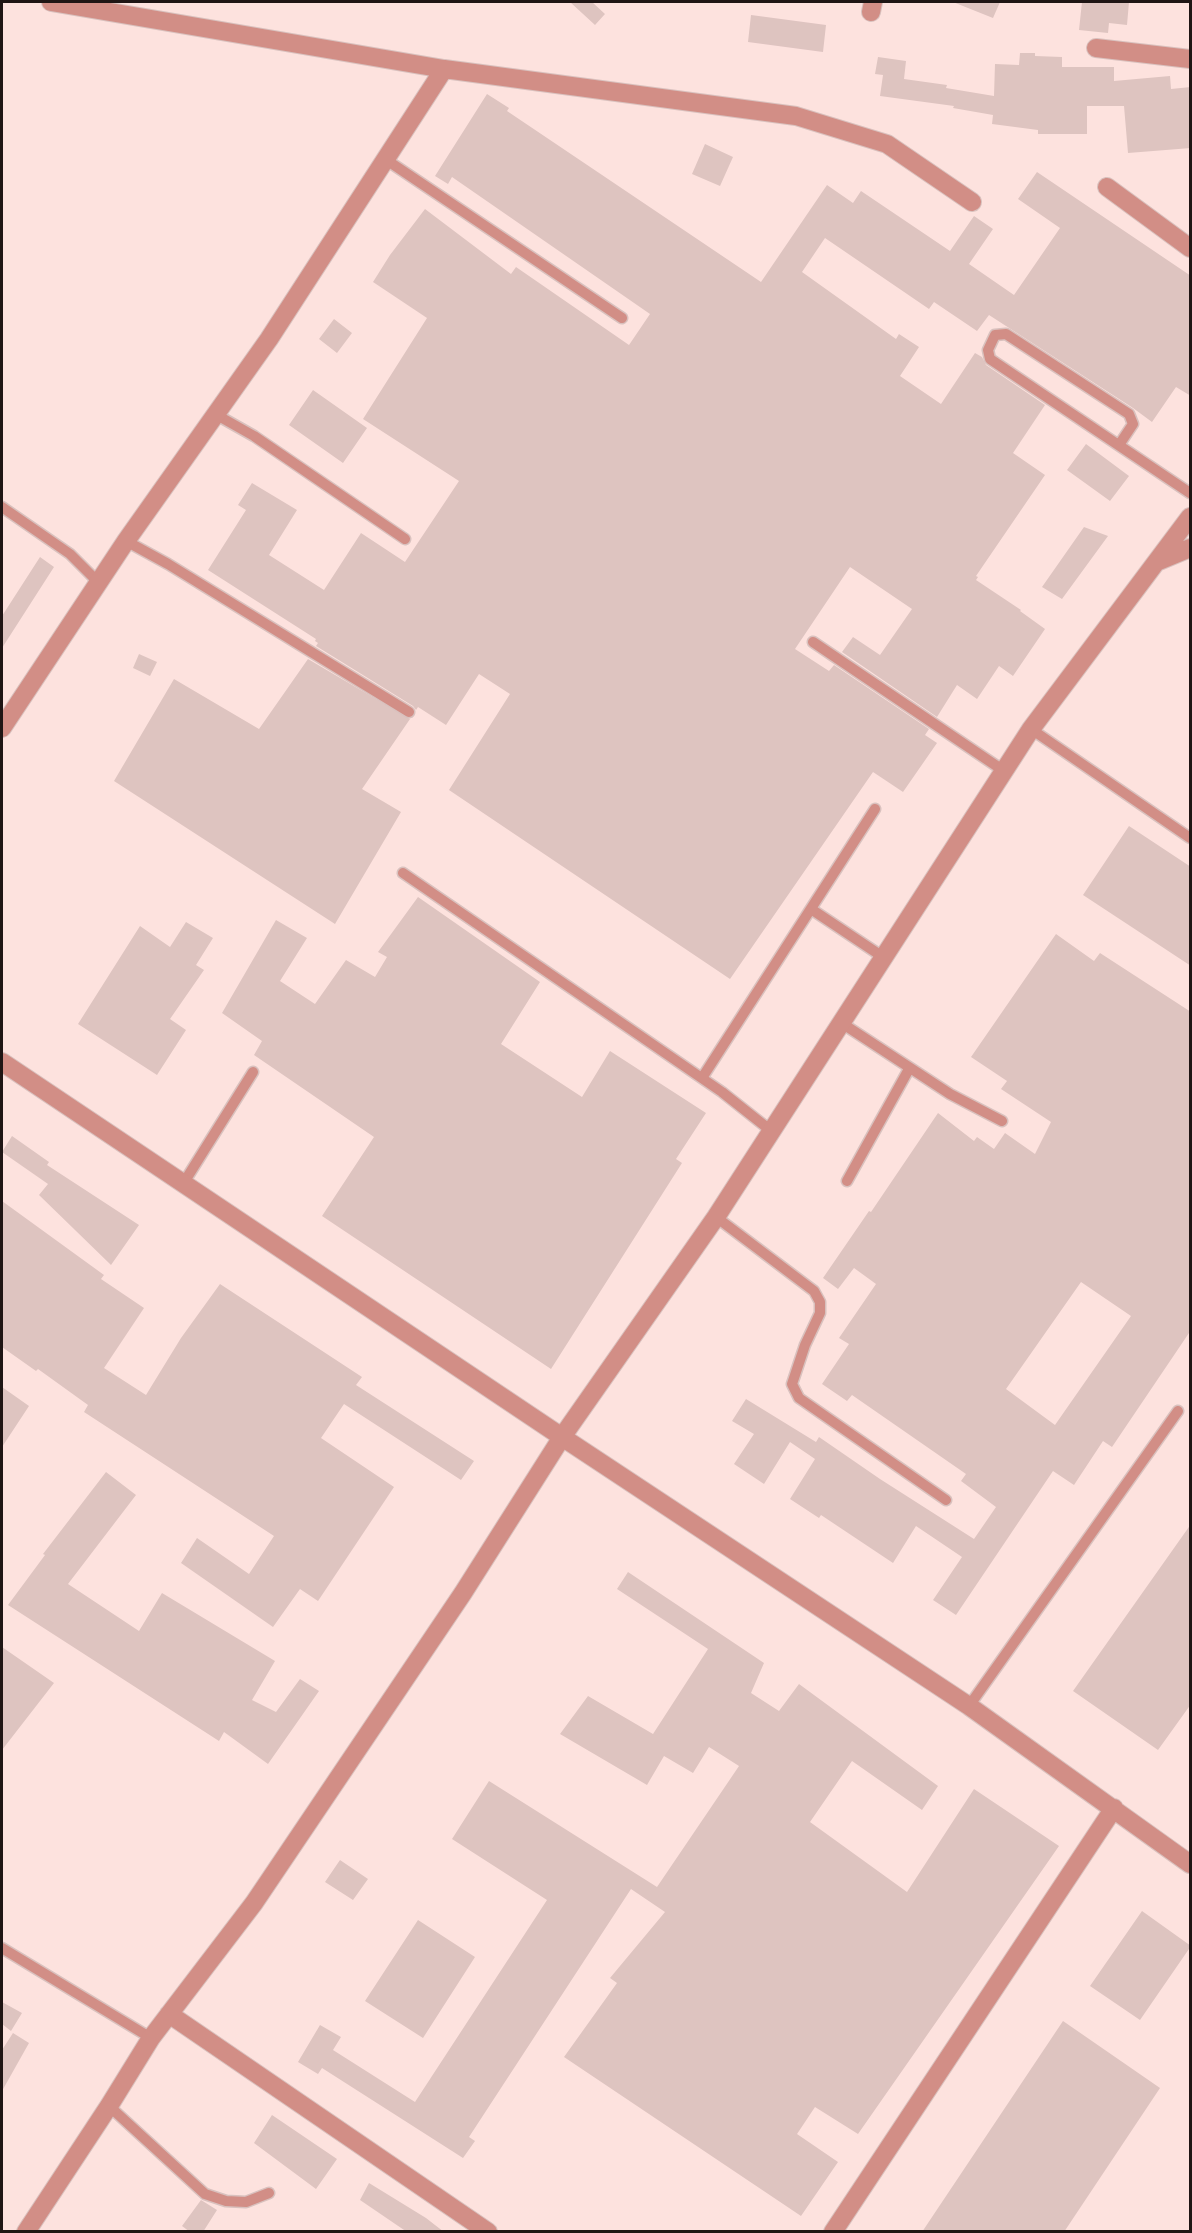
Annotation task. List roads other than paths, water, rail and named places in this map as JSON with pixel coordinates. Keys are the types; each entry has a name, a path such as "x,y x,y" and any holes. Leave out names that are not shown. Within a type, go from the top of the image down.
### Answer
{"street":[{"path":"51,2 444,69 796,116 886,144 972,202"},
{"path":"1096,48 1191,59"},
{"path":"2,728 126,541 269,339 444,69"},
{"path":"1107,187 1191,248"},
{"path":"26,2232 151,2038 254,1904 463,1593 562,1437 716,1217 770,1130 1031,729 1191,517"},
{"path":"1158,561 1191,548"},
{"path":"2,1062 969,1706 1191,1864"},
{"path":"833,2232 1114,1808"},
{"path":"169,2014 488,2232"}],"lane":[{"path":"385,159 622,318"},
{"path":"1119,445 1133,424 1129,414 1006,334 995,335 988,350 990,359 1191,494"},
{"path":"215,414 254,436 405,539"},
{"path":"2,507 70,554 98,582"},
{"path":"126,541 168,564 409,712"},
{"path":"813,642 1004,771"},
{"path":"1031,729 1191,838"},
{"path":"702,1078 875,810"},
{"path":"403,873 702,1078 770,1130"},
{"path":"812,909 883,957"},
{"path":"840,1022 909,1069 950,1094 1002,1121"},
{"path":"846,1181 909,1069"},
{"path":"183,1184 253,1072"},
{"path":"716,1217 814,1291 820,1302 820,1313 805,1345 792,1384 799,1398 946,1500"},
{"path":"969,1706 1178,1411"},
{"path":"2,1948 151,2038"},
{"path":"109,2106 205,2194 225,2201 246,2202 269,2193"}]}
